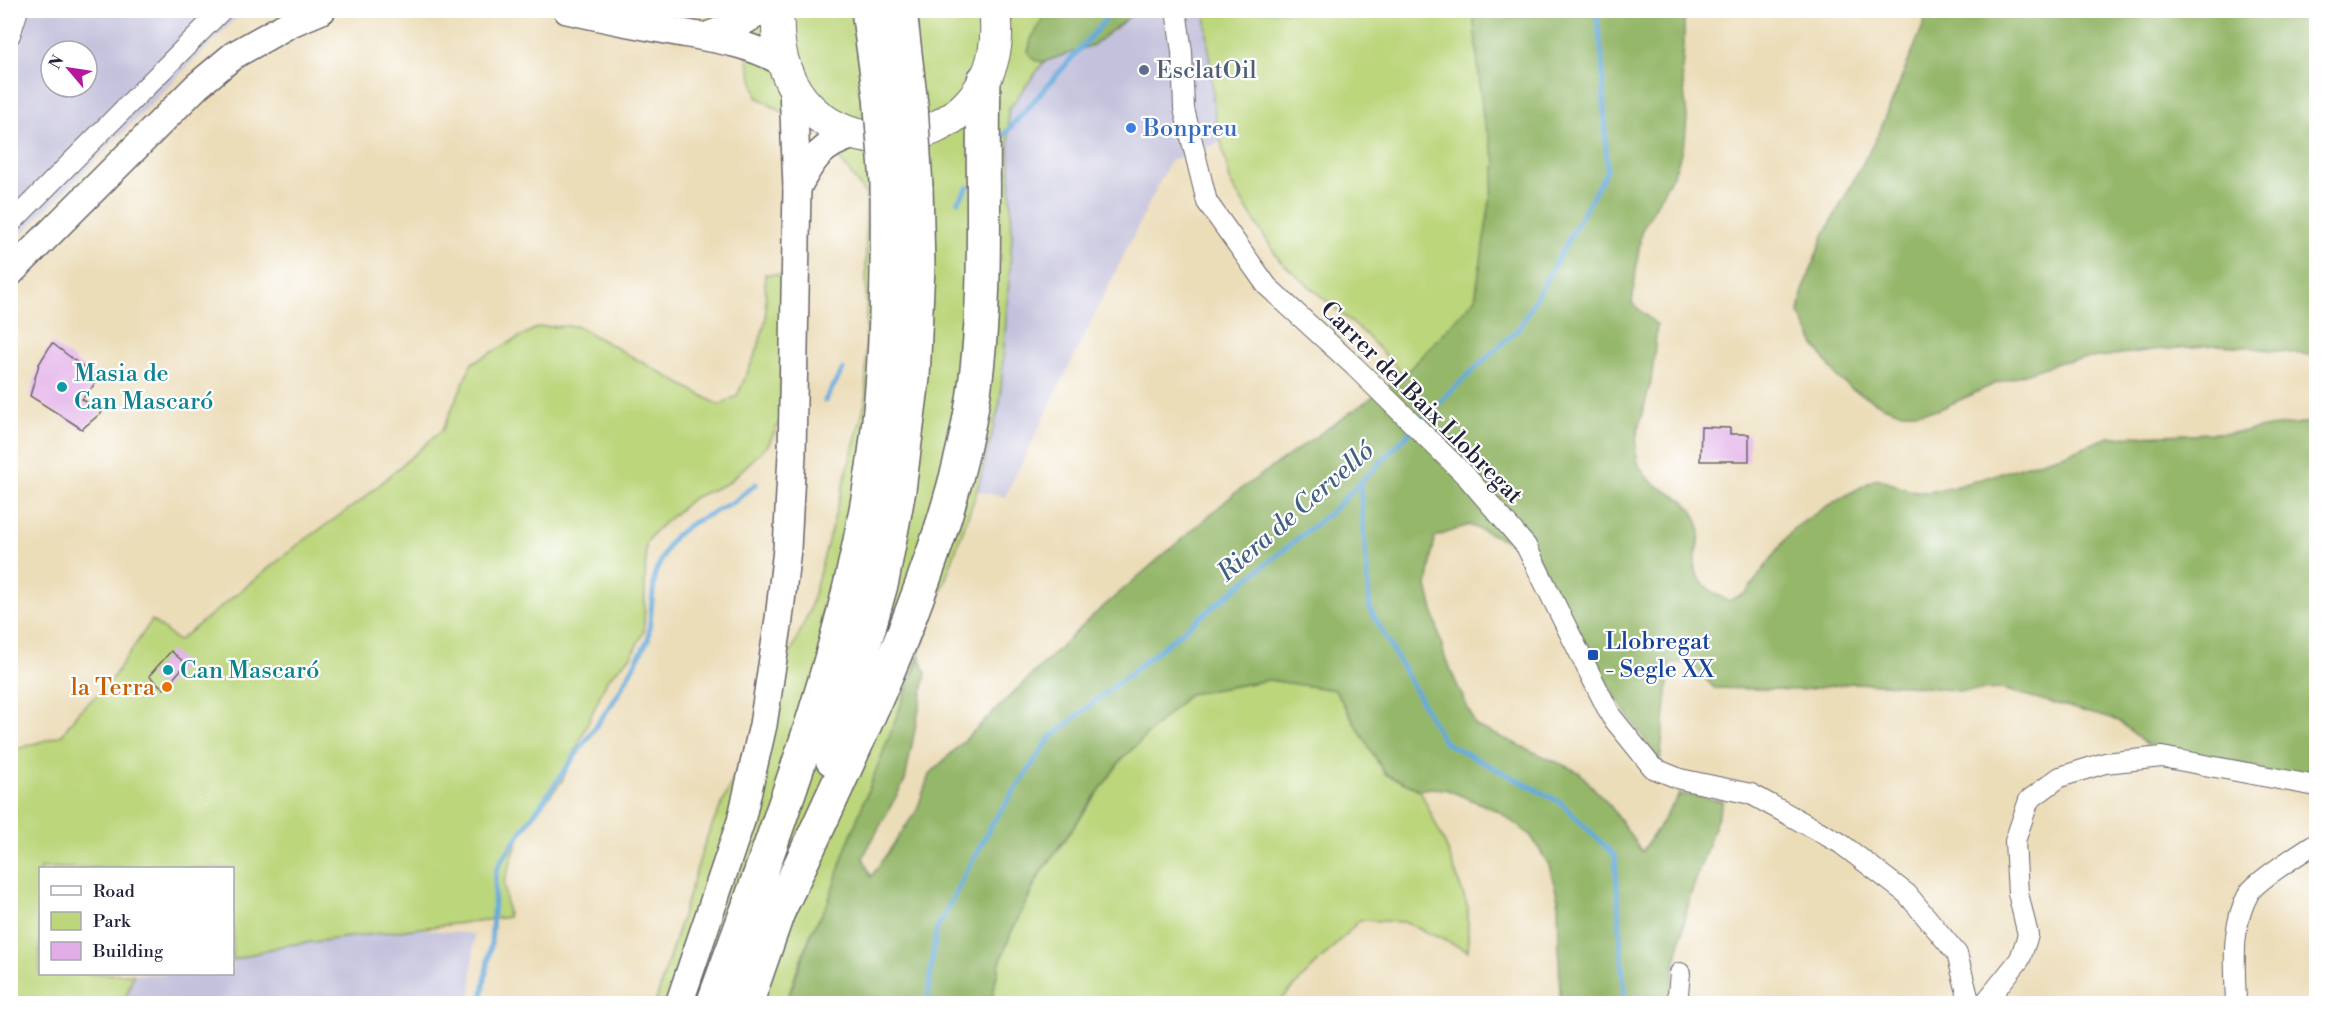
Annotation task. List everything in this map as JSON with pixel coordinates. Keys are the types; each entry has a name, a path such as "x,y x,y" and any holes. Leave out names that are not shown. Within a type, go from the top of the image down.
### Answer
{"highway":[{"path":"746,1004 827,777 882,581 899,490 913,378 918,266 880,97 868,10"},
{"path":"713,1004 765,858 832,657 855,563 871,480 882,394 887,245 901,184 911,105 900,10"},
{"path":"779,910 866,727 921,590 942,530 964,444 974,394 982,312 984,80"}],"main road":[{"path":"778,10 777,35 787,75 813,112 832,125 854,135 896,139 937,128 964,107 984,80 992,62 996,41 995,10"},
{"path":"996,41 1017,10"}],"street":[{"path":"10,34 18,10"},
{"path":"12,222 222,10"},
{"path":"10,273 197,86 234,55 291,23 322,10"},
{"path":"567,10 706,36 756,49 787,75 796,188 792,454 787,549 763,725 741,821 679,1004"},
{"path":"706,36 738,25 763,10"},
{"name":"Carrer del Baix Llobregat","path":"1176,10 1182,52 1184,109 1207,202 1267,286 1354,366 1466,476 1526,546 1611,716 1653,768 1680,779 1751,794 1849,849 1908,894 1957,954 1970,1004"},
{"path":"796,188 809,164 823,149 837,140 854,135"},
{"path":"1984,1004 2020,959 2028,934 2018,893 2015,841 2025,810 2029,800 2060,777 2105,763 2162,757 2316,786"},
{"path":"2236,1004 2235,935 2250,892 2316,843"},
{"path":"1677,1004 1680,973"}],"shaded area":[{"path":"11,11 243,11 11,245"},
{"path":"1137,11 1205,11 1215,117 1221,142 1170,161 1005,497 977,491 1000,403 1012,238 1008,110 1044,62 1103,39"},
{"path":"350,923 474,934 471,1003 117,1004 126,975 234,975 234,938"}],"green space":[{"path":"735,11 1048,11 1041,21 1034,60 1044,62 1008,110 1012,238 1000,403 977,491 878,769 844,853 828,903 812,931 786,1003 655,1004 706,839 809,612 866,400 866,195 824,137 757,97"},
{"path":"1048,11 1137,11 1093,45 1044,62 1034,60 1028,52 1031,39"},
{"path":"1205,11 1473,11 1483,117 1496,162 1476,299 1404,375 1365,334 1280,261 1231,184 1215,117"},
{"path":"1473,11 1684,11 1682,71 1687,118 1685,139 1676,169 1641,232 1632,303 1657,325 1651,380 1637,432 1636,445 1641,470 1657,486 1690,507 1695,515 1700,532 1695,560 1696,572 1707,587 1728,601 1746,593 1793,529 1827,506 1877,478 1908,490 1927,492 1951,488 2068,453 2109,437 2240,432 2316,421 2316,782 2268,772 2221,758 2146,744 2119,721 2002,689 1961,691 1906,685 1852,683 1803,690 1714,688 1691,663 1670,663 1660,762 1615,696 1534,552 1469,525 1435,537 1427,587 1445,658 1476,726 1579,772 1611,807 1642,852 1680,794 1723,801 1690,897 1669,1003 1560,1003 1558,899 1549,865 1531,836 1498,811 1445,789 1420,790 1385,774 1335,690 1269,680 1189,694 1121,760 1039,875 1011,933 999,965 991,1003 786,1004 812,931 828,903 844,853 920,656 926,673 905,780 863,857 871,877 917,810 929,775 1089,619 1235,493 1404,375 1475,299 1496,162 1483,117"},
{"path":"1929,11 2316,11 2316,356 2217,345 2153,350 2060,362 1992,385 1938,410 1919,412 1900,412 1883,406 1852,389 1838,378 1816,347 1799,313 1802,294 1822,239 1880,131"},
{"path":"765,274 781,275 783,323 781,419 768,445 728,483 693,498 653,533 646,544 644,631 632,655 607,680 562,781 521,831 504,883 508,917 281,946 234,960 234,867 39,867 39,975 133,975 125,1003 11,1004 11,751 62,735 78,712 107,686 152,620 178,641 299,544 363,499 443,429 472,363 538,327 577,326 719,405 737,396 758,348 766,318"},
{"path":"1269,680 1335,689 1385,774 1420,790 1446,846 1468,908 1468,951 1404,922 1360,920 1278,1003 991,1004 999,965 1011,933 1040,875 1121,760 1189,694"}],"building":[{"name":"Masia de Can Mascaró","path":"52,343 99,379 82,399 102,412 82,429 30,396 39,364"},
{"path":"1701,427 1730,428 1730,434 1749,434 1749,461 1700,461"},
{"name":"Can Mascaró","path":"171,651 186,664 164,689 149,676"}],"waterway":[{"path":"1002,137 1114,10"},
{"name":"Riera de Cervelló","path":"927,1004 936,930 992,824 1051,737 1331,512 1452,390 1520,327 1607,170 1602,57 1596,10"},
{"path":"958,201 968,187"},
{"path":"825,401 843,369"},
{"path":"481,1004 491,943 496,871 501,861 617,696 648,640 655,573 674,537 689,525 735,501 756,484"},
{"path":"1360,484 1370,609 1444,742 1560,802 1615,856 1624,991 1622,1004"}],"place":[{"name":"EsclatOil","path":"1144,70"},
{"name":"Bonpreu","path":"1131,128"},
{"name":"Masia de Can Mascaró","path":"62,387"},
{"name":"Llobregat - Segle XX","path":"1593,655"},
{"name":"Can Mascaró","path":"168,670"},
{"name":"la Terra","path":"167,687"}]}
